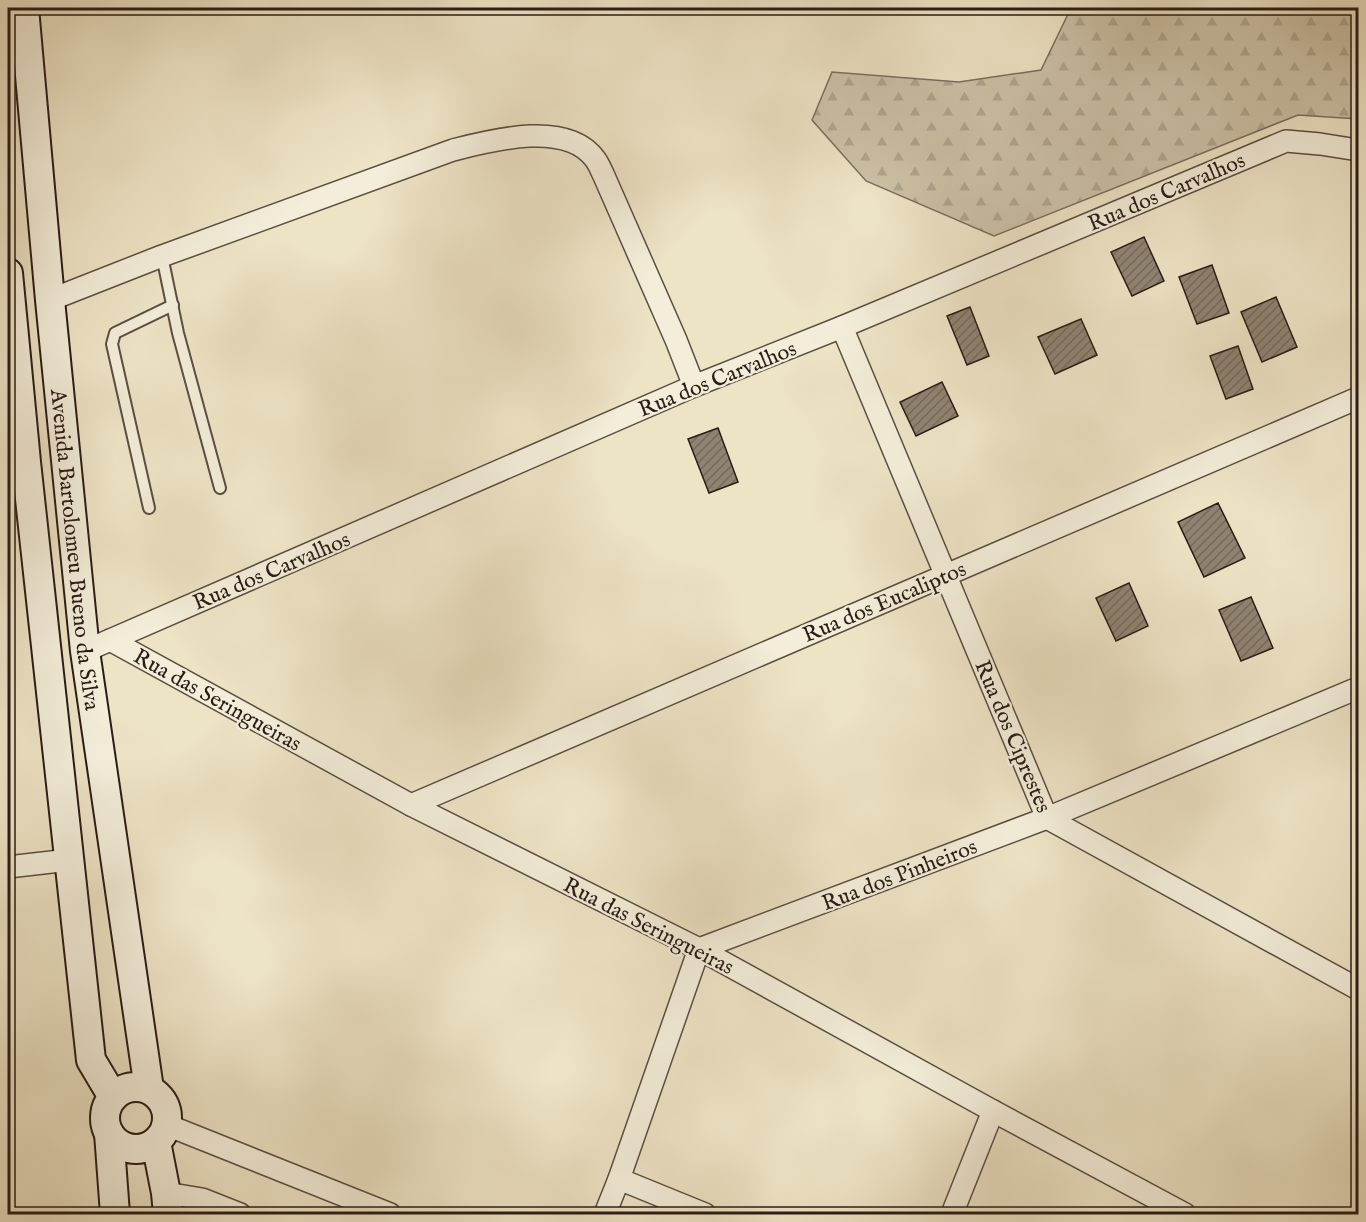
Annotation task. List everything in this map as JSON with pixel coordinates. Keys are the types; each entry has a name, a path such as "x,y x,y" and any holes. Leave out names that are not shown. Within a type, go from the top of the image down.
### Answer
{"street":[{"name":"Avenida Bartolomeu Bueno da Silva","path":"24,8 50,300 98,645 149,1089"},
{"path":"50,300 162,256 453,150 493,140 527,135 557,137 581,146 595,158 676,340 694,386"},
{"name":"Rua dos Carvalhos","path":"98,645 694,386 842,327 1286,141 1359,150"},
{"name":"Avenida Bartolomeu Bueno da Silva","path":"8,273 17,463 69,860 91,1060 113,1097"},
{"name":"Rua dos Ciprestes","path":"842,327 1047,818 1359,989"},
{"name":"Rua dos Eucaliptos","path":"411,805 1359,398"},
{"name":"Rua das Seringueiras","path":"98,645 699,949 1185,1215"},
{"name":"Rua dos Pinheiros","path":"699,949 1047,818 1359,688"},
{"path":"8,867 69,860"},
{"path":"605,1215 699,949"},
{"path":"162,1134 147,1148 125,1147 116,1142 105,1124 105,1114 113,1097 120,1090 139,1086 158,1095 164,1104 168,1114 162,1134 167,1204 202,1199 240,1215"},
{"path":"952,1215 993,1111"},
{"path":"109,1133 116,1215"},
{"path":"162,1134 390,1215"},
{"path":"619,1179 705,1215"}],"lane":[{"path":"162,256 178,333 220,488"},
{"path":"149,508 111,344 115,333 173,305"}],"green space":[{"path":"1071,8 1358,8 1358,119 1298,115 994,236 866,181 812,120 832,72 959,82 1041,70"}],"building":[{"path":"1144,237 1164,281 1132,296 1111,252"},
{"path":"1212,265 1229,313 1197,324 1179,277"},
{"path":"1276,297 1297,347 1262,362 1241,312"},
{"path":"970,307 989,356 967,365 947,316"},
{"path":"1081,319 1097,355 1055,374 1038,337"},
{"path":"1238,346 1253,389 1226,399 1210,356"},
{"path":"942,382 958,416 916,436 900,402"},
{"path":"718,428 738,482 709,493 688,439"},
{"path":"1218,503 1245,558 1204,577 1178,522"},
{"path":"1129,583 1148,626 1116,641 1096,598"},
{"path":"1251,597 1273,648 1241,661 1219,610"}]}
